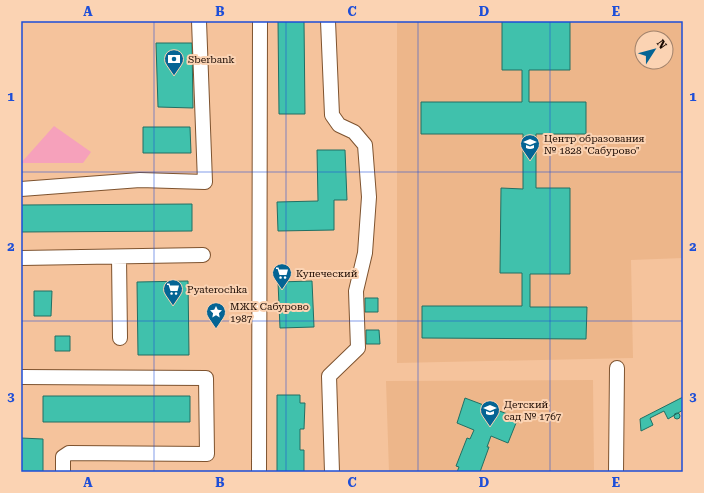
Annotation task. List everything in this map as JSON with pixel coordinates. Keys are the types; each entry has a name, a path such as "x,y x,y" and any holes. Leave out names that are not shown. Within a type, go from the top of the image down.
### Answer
{"lane":[{"path":"21,189 140,180 205,182 199,21"},
{"path":"259,472 260,21"},
{"path":"328,21 332,115 339,125 354,132 365,145 369,197 365,253 356,291 358,348 329,376 332,472"},
{"path":"21,258 203,255"},
{"path":"119,257 120,338"},
{"path":"616,472 617,368"},
{"path":"21,377 206,378 207,454 69,453 63,457 64,472"}],"shaded area":[{"path":"397,21 683,21 683,258 631,260 633,358 397,363"},
{"path":"54,126 91,152 83,163 21,163"},
{"name":"Детский сад № 1767","path":"593,380 594,472 389,472 386,381"}],"building":[{"path":"278,21 304,21 305,114 279,114"},
{"name":"Центр образования № 1828 \"Сабурово\"","path":"502,21 570,21 570,70 529,70 529,102 586,102 586,134 536,134 536,188 570,188 570,274 530,274 530,307 587,307 586,339 422,338 422,306 522,306 522,273 500,273 501,188 523,189 523,134 421,134 421,102 522,102 522,70 502,70"},
{"path":"156,43 192,43 193,108 158,107"},
{"path":"143,127 190,127 191,153 143,153"},
{"path":"317,150 345,150 347,200 334,200 334,230 278,231 277,202 318,201"},
{"path":"192,204 192,231 21,232 21,205"},
{"path":"188,281 189,355 138,355 137,282"},
{"path":"312,281 314,327 280,328 278,282"},
{"path":"34,291 52,291 51,316 34,316"},
{"path":"365,298 378,298 378,312 365,312"},
{"path":"366,330 379,330 380,344 366,344"},
{"path":"55,336 70,336 70,351 55,351"},
{"path":"277,395 300,395 300,403 305,403 304,429 300,429 300,450 304,450 304,472 277,472"},
{"path":"43,396 190,396 190,422 43,422"},
{"path":"683,397 683,410 668,419 664,411 650,418 653,425 641,431 640,419"},
{"path":"465,398 518,418 508,443 491,436 487,447 489,447 480,472 457,472 459,467 456,466 467,438 470,439 474,430 457,423"},
{"path":"677,413 680,416 677,419 674,416"},
{"path":"21,438 43,439 43,472 21,472"}],"place":[{"name":"Sberbank","path":"174,76"},
{"name":"Центр образования № 1828 \"Сабурово\"","path":"530,161"},
{"name":"Купеческий","path":"282,290"},
{"name":"Pyaterochka","path":"173,306"},
{"name":"МЖК Сабурово 1987","path":"216,329"},
{"name":"Детский сад № 1767","path":"490,427"}]}
